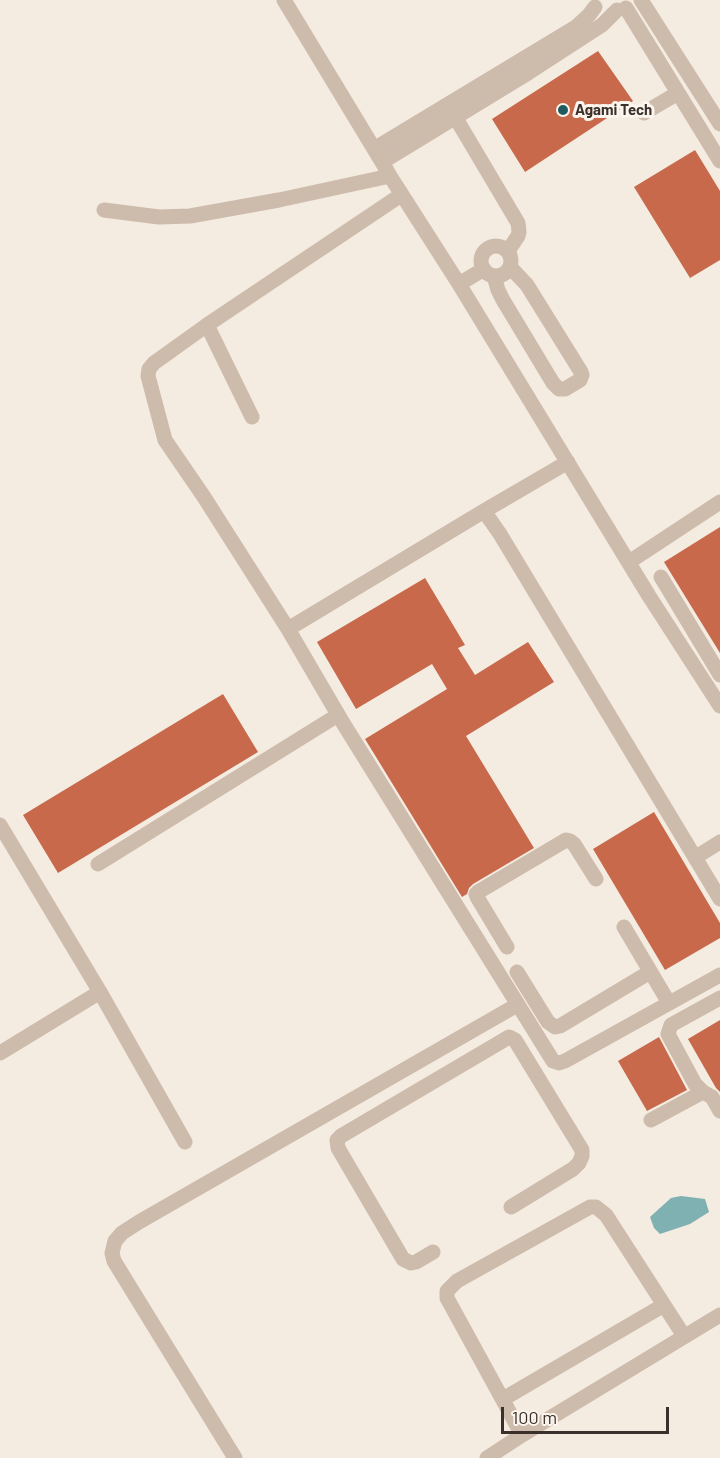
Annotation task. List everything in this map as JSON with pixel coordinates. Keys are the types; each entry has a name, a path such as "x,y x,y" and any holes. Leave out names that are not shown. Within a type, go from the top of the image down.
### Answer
{"lane":[{"path":"284,0 401,195 459,284 649,596 720,706"},
{"path":"641,0 720,124"},
{"path":"524,67 589,15 590,4 606,10 627,6"},
{"path":"374,149 451,111 524,67 602,25 627,6"},
{"path":"627,6 720,161"},
{"path":"644,112 678,93"},
{"path":"382,162 451,111"},
{"path":"451,111 518,223 518,236 508,251"},
{"path":"104,210 159,217 190,216 390,176"},
{"path":"401,195 207,325 151,366 148,376 165,440 288,629 338,715 552,1060 556,1063 565,1061 720,975"},
{"path":"459,284 489,273 501,275 506,273 512,258 508,251 503,247 489,247 484,252 481,264 489,273 553,383 559,389 564,389 580,380 581,372 527,285 510,267"},
{"path":"207,325 252,417"},
{"path":"288,629 568,462"},
{"path":"629,562 720,502"},
{"path":"484,511 720,899"},
{"path":"661,577 720,675"},
{"path":"98,864 338,715"},
{"path":"0,825 100,992 185,1142"},
{"path":"507,947 477,897 478,892 566,840 574,844 596,879"},
{"path":"696,857 720,842"},
{"path":"463,917 482,906"},
{"path":"624,927 669,1003"},
{"path":"517,972 548,1022 555,1027 650,972"},
{"path":"0,1053 100,992"},
{"path":"720,998 670,1025 668,1034 695,1084 703,1092 712,1096 720,1111"},
{"path":"235,1458 114,1261 112,1248 115,1241 122,1233 139,1222 517,1005"},
{"path":"465,1035 477,1055"},
{"path":"434,1252 416,1262 411,1263 403,1259 338,1148 337,1140 509,1037 514,1040 582,1150 582,1156 573,1169 511,1207"},
{"path":"433,1053 447,1074"},
{"path":"381,1083 394,1104"},
{"path":"651,1120 703,1092"},
{"path":"352,1100 365,1122"},
{"path":"522,1435 447,1298 447,1291 457,1281 590,1207 596,1207 606,1215 684,1336"},
{"path":"503,1399 664,1305"},
{"path":"487,1458 720,1315"}],"water":[{"path":"681,1196 705,1199 709,1212 690,1224 660,1234 654,1228 650,1217 671,1198"}],"building":[{"name":"Agami Tech","path":"598,51 633,101 525,172 492,119"},
{"path":"695,150 720,191 720,260 690,278 634,187"},
{"path":"720,527 720,653 664,562"},
{"path":"425,578 465,645 458,648 475,675 528,642 554,682 466,736 534,848 473,884 467,894 462,897 365,739 447,689 432,664 356,709 317,642"},
{"path":"223,694 258,752 58,873 23,815"},
{"path":"654,812 720,923 720,938 665,970 593,849"},
{"path":"720,1020 720,1092 688,1039"},
{"path":"659,1037 687,1090 647,1111 618,1061"}],"place":[{"name":"Agami Tech","path":"563,110"}]}
